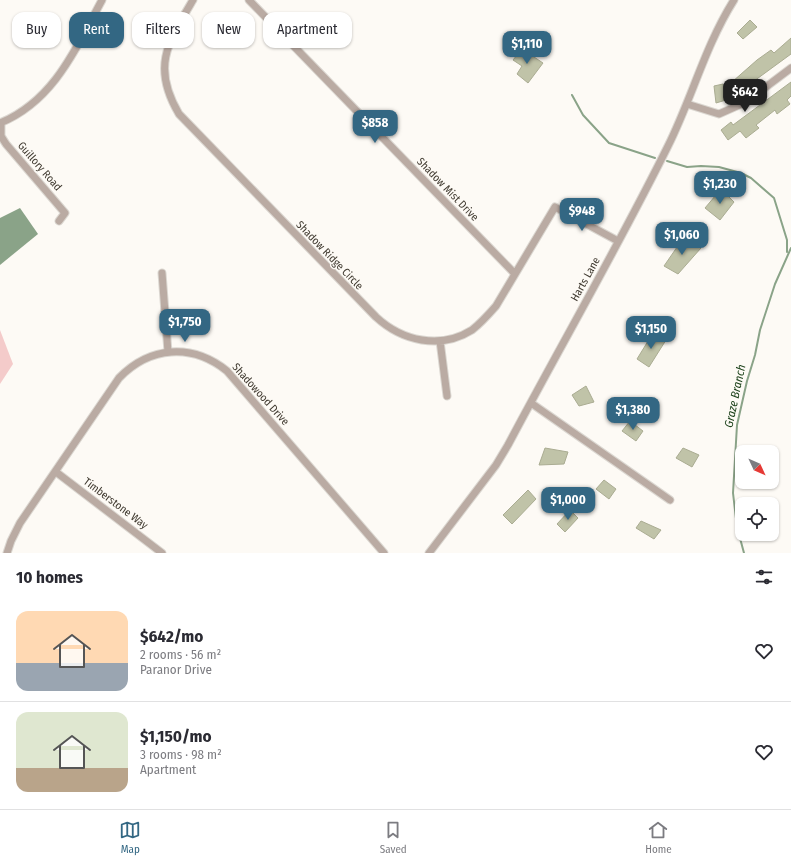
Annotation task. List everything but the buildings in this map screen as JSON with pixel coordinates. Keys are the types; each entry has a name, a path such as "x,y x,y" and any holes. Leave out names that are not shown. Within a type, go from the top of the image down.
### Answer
{"street":[{"path":"0,123 34,103 52,86 72,57 102,0"},
{"name":"Shadow Ridge Circle","path":"193,0 173,33 165,58 167,88 179,114 384,324 397,333 411,338 440,341 466,333 479,324 496,306 555,207 618,241"},
{"name":"Shadow Mist Drive","path":"249,0 516,274"},
{"name":"Harts Lane","path":"429,553 496,466 531,403 657,167 687,104 706,52 718,26 734,0"},
{"path":"687,104 719,114 746,102 791,68"},
{"name":"Guillory Road","path":"0,123 1,136 6,144 65,213 59,221"},
{"path":"162,272 168,352"},
{"path":"440,341 447,396"},
{"name":"Shadowood Drive","path":"7,553 20,523 119,378 136,363 168,352 194,354 214,362 227,371 384,553"},
{"path":"531,403 670,500"},
{"name":"Timberstone Way","path":"56,472 162,553"}],"shaded area":[{"path":"20,208 38,234 0,265 0,218"},
{"path":"0,330 13,364 0,384"}],"waterway":[{"path":"572,95 583,115 609,143 655,158"},
{"path":"667,161 687,167 719,167 741,173 751,178 774,198 787,240 787,252"},
{"name":"Graze Branch","path":"744,553 737,527 733,493 737,425 760,330 775,284 791,248"}]}
